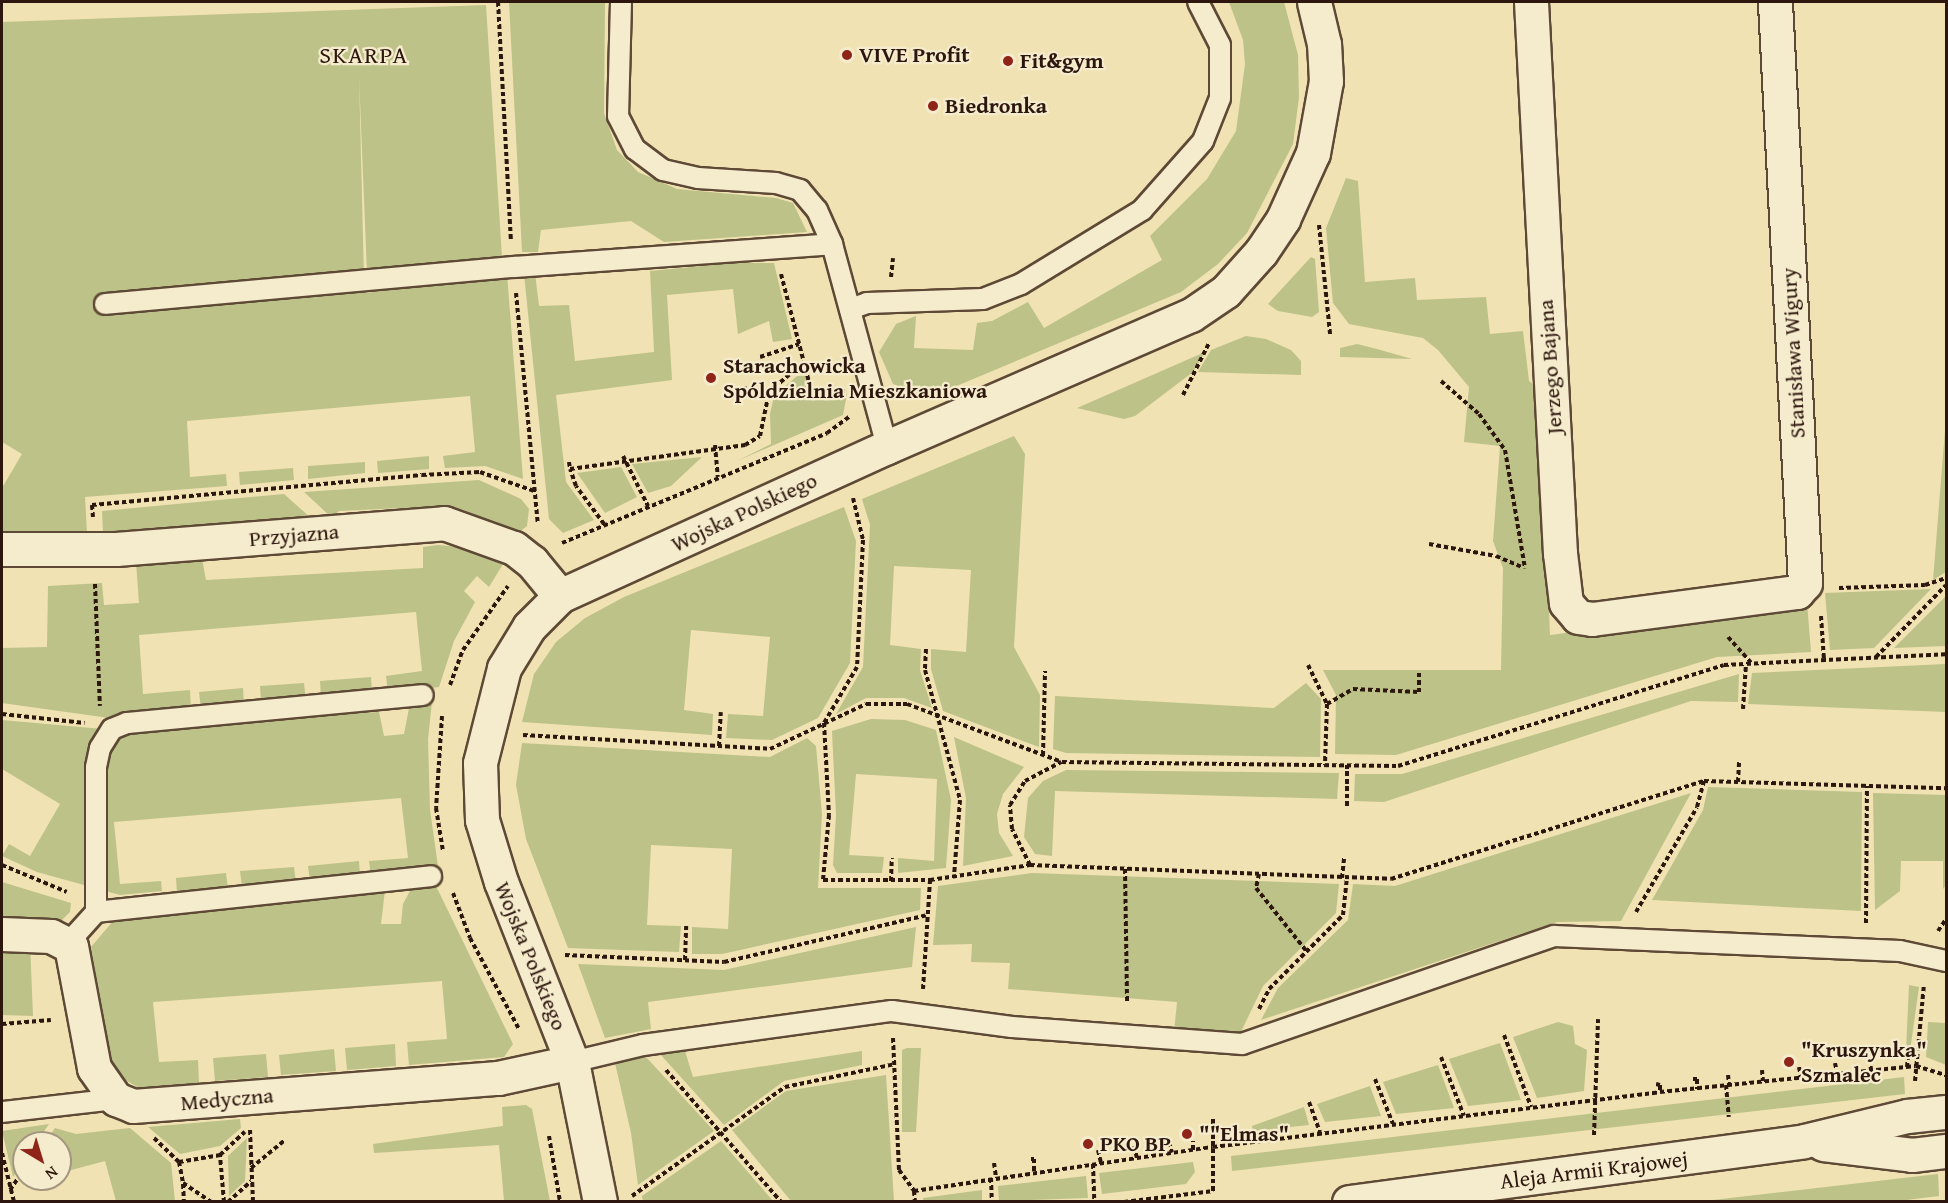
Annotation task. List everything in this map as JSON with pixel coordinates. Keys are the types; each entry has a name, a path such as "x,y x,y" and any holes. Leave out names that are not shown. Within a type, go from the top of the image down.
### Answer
{"street":[{"name":"Wojska Polskiego","path":"621,1200 572,1062 501,882 482,820 479,788 488,722 504,668 529,627 560,596 887,447 1191,315 1243,273 1283,219 1313,153 1326,81 1324,44 1314,2"},
{"name":"Jerzego Bajana","path":"1531,2 1565,598"},
{"name":"Stanisława Wigury","path":"1775,2 1804,574 1811,601"},
{"name":"Przyjazna","path":"2,549 94,550 444,523 514,548 532,562 560,596"},
{"path":"1565,598 1570,611 1592,619 1797,592 1811,601"},
{"path":"2,934 51,936 68,943 94,1068 116,1099"},
{"name":"Medyczna","path":"116,1099 145,1106 498,1078 572,1062"},
{"name":"Aleja Armii Krajowej","path":"1349,1202 1804,1141 1907,1116 1947,1112"},
{"name":"Aleja Armii Krajowej","path":"1804,1141 1912,1155 1947,1151"}],"lane":[{"path":"621,2 618,116 635,149 663,170 698,178 776,183 800,190 817,210 832,244 887,447"},
{"path":"850,309 867,303 983,300 1021,284 1142,210 1203,141 1218,106 1222,77 1220,45 1198,2"},
{"path":"105,304 514,267 832,244"},
{"path":"96,912 96,767 100,748 112,729 127,723 423,695"},
{"path":"68,943 96,912 431,876"},
{"path":"572,1062 643,1045 892,1011 1012,1028 1242,1044 1554,936 1864,950 1926,954 1947,961"},
{"path":"2,1112 116,1099"}],"path":[{"path":"498,2 511,243"},
{"path":"1313,230 1318,219 1330,334"},
{"path":"779,268 812,394 852,393"},
{"path":"517,307 537,516"},
{"path":"1183,395 1210,340 1201,344"},
{"path":"760,357 799,344"},
{"path":"570,469 745,446 760,435 769,392 804,362"},
{"path":"1441,381 1479,414 1505,450 1525,568 1540,588 1565,598"},
{"path":"742,388 769,392"},
{"path":"552,547 827,433 844,422 853,409"},
{"path":"715,445 718,477"},
{"path":"623,456 648,506"},
{"path":"569,462 576,486 604,524"},
{"path":"112,729 100,707 92,505 474,472 534,491"},
{"path":"841,498 852,494 864,540 857,667 824,723 829,815 823,880 930,880 1030,866 1391,879 1704,781 1947,788"},
{"path":"1429,544 1496,556 1525,568"},
{"path":"1824,660 1811,601 1925,585 1947,578"},
{"path":"1876,657 1947,585"},
{"path":"926,649 925,670 939,715 960,800 954,877"},
{"path":"511,734 770,749 866,704 907,704 1062,762 1398,766 1724,665 1947,654"},
{"path":"1743,709 1746,664"},
{"path":"1308,665 1327,704 1325,765"},
{"path":"1327,704 1353,689 1419,692 1419,670"},
{"path":"1043,755 1045,671"},
{"path":"719,746 721,712"},
{"path":"2,714 112,729"},
{"path":"1030,866 1012,829 1010,805 1025,781 1062,762"},
{"path":"1738,782 1739,762"},
{"path":"1347,765 1347,806"},
{"path":"1641,906 1697,807 1704,781"},
{"path":"1864,950 1867,786"},
{"path":"891,881 892,858"},
{"path":"1269,989 1343,915 1344,858"},
{"path":"2,865 63,889 96,912"},
{"path":"1125,869 1127,1001"},
{"path":"1259,874 1256,888 1307,952"},
{"path":"925,959 930,880"},
{"path":"566,966 561,955 724,962 928,915"},
{"path":"685,960 686,926"},
{"path":"1916,1066 1926,954"},
{"path":"892,1011 899,1170 914,1191 915,1202"},
{"path":"2,1024 84,1016"},
{"path":"1594,1138 1593,1101 1598,1019"},
{"path":"1504,1035 1531,1107"},
{"path":"643,1045 722,1131 782,1202"},
{"path":"1907,1067 1907,1056 1916,1057"},
{"path":"1441,1057 1464,1116"},
{"path":"1870,1059 1871,1070"},
{"path":"1835,1063 1836,1073"},
{"path":"621,1200 784,1087 895,1064"},
{"path":"914,1191 1213,1146 1660,1092 1916,1066 1947,1075"},
{"path":"1799,1067 1801,1077"},
{"path":"1762,1070 1763,1081"},
{"path":"1728,1075 1730,1121"},
{"path":"1375,1079 1393,1124"},
{"path":"1693,1079 1697,1079 1697,1089"},
{"path":"1656,1084 1660,1085 1660,1092"},
{"path":"1309,1102 1320,1132"},
{"path":"1124,1202 1214,1191 1213,1117"},
{"path":"178,1162 220,1155 250,1127 253,1202"},
{"path":"145,1130 178,1162 183,1183 184,1202"},
{"path":"251,1168 285,1140"},
{"path":"1193,1141 1193,1150"},
{"path":"1169,1142 1172,1153"},
{"path":"1134,1146 1137,1158"},
{"path":"1098,1150 1101,1163"},
{"path":"2,1154 14,1202"},
{"path":"220,1155 226,1202"},
{"path":"1031,1159 1034,1159 1034,1172"},
{"path":"994,1163 996,1177"},
{"path":"1093,1164 1094,1202"},
{"path":"991,1179 992,1202"},
{"path":"226,1202 252,1181"},
{"path":"183,1183 211,1202"},
{"path":"621,1200 629,1185"}],"green space":[{"path":"509,2 605,2 604,113 617,150 638,172 677,189 776,198 793,203 807,232 664,242 631,221 541,230 538,252 522,252"},
{"path":"1229,2 1284,2 1298,55 1299,97 1293,144 1247,233 1218,264 1181,292 947,390 919,395 893,384 879,352 896,324 916,316 914,348 973,350 977,323 992,321 1028,302 1044,328 1162,260 1150,236 1207,179 1236,131 1245,64 1243,40"},
{"path":"486,5 502,257 367,273 359,76 364,277 366,293 507,274 523,479 485,466 445,468 443,456 475,452 470,396 187,421 190,477 226,474 227,486 85,497 87,533 2,533 2,488 22,454 2,442 2,22"},
{"path":"1346,178 1358,181 1365,282 1415,278 1417,300 1486,297 1490,334 1523,331 1529,381 1540,389 1550,635 1807,602 1811,652 1717,657 1396,755 1335,754 1336,695 1323,670 1501,670 1503,568 1493,541 1500,446 1464,442 1469,387 1438,350 1423,338 1349,324 1333,303 1326,228"},
{"path":"1311,257 1315,259 1319,312 1312,317 1278,311 1268,304"},
{"path":"732,263 774,263 792,339 773,342 769,321 738,334 733,289 667,295 672,380 556,395 566,482 594,520 563,533 549,519 524,274 535,273 539,306 569,305 575,361 654,352 650,271"},
{"path":"1246,336 1266,339 1291,350 1301,361 1301,375 1198,372 1211,350"},
{"path":"1357,344 1412,359 1340,357 1340,348"},
{"path":"1205,352 1193,372 1135,416 1124,419 1077,408"},
{"path":"797,376 805,376 811,397 847,394 843,415 737,461 771,444 770,414 774,396"},
{"path":"1946,418 1946,572 1933,580"},
{"path":"1014,436 1025,454 1014,647 1040,695 1039,747 943,711 931,669 931,649 966,652 971,570 894,566 890,645 921,649 920,670 932,708 904,698 866,698 836,714 863,667 870,525 862,499"},
{"path":"429,456 429,469 378,473 377,461"},
{"path":"702,457 671,486 648,493 632,464"},
{"path":"365,462 365,473 308,479 308,466"},
{"path":"621,467 637,497 605,513 577,473"},
{"path":"293,468 294,480 240,485 239,472"},
{"path":"479,480 521,499 529,509 527,526 518,533 464,510 444,506 339,511 331,517 304,492"},
{"path":"284,494 312,519 103,532 102,511"},
{"path":"844,507 856,541 850,663 818,718 772,740 726,738 728,714 763,716 770,637 691,630 684,710 713,714 712,735 522,722 534,674 556,642 585,618 624,597"},
{"path":"438,545 479,549 503,564 489,587 477,576 464,591 475,602 454,641 439,687 388,693 386,676 422,671 416,612 139,635 143,694 190,690 191,712 116,719 2,703 2,648 47,647 48,586 102,583 104,605 139,603 136,562 202,559 206,580 423,568 423,547"},
{"path":"1931,589 1874,648 1830,650 1825,593"},
{"path":"1946,595 1946,646 1894,648 1945,597"},
{"path":"1946,664 1946,712 1748,704 1752,673"},
{"path":"1739,674 1738,702 1691,701 1384,802 1354,801 1355,774 1402,774"},
{"path":"371,677 372,694 321,698 320,681"},
{"path":"304,683 306,701 261,703 260,686"},
{"path":"1306,683 1321,699 1320,757 1066,753 1053,749 1055,696 1274,708"},
{"path":"243,688 244,706 201,710 199,692"},
{"path":"432,702 428,739 430,810 438,866 371,875 369,861 408,858 401,798 114,822 120,884 161,881 162,891 120,895 37,872 2,856 9,844 30,856 60,804 2,769 2,720 114,730 379,712 384,736 404,734 409,708"},
{"path":"871,719 905,720 936,730 951,800 946,868 898,873 898,858 934,861 937,779 856,774 849,855 884,857 882,873 837,873 833,865 836,815 832,731"},
{"path":"954,737 1024,767 1003,794 997,814 999,833 1013,856 963,866 966,798"},
{"path":"807,738 816,746 822,814 818,888 921,888 920,910 722,954 692,954 692,927 728,929 732,849 651,845 647,925 681,926 679,952 568,948 526,839 516,785 522,743 770,757"},
{"path":"1066,770 1339,773 1337,799 1055,791 1052,856 1035,854 1024,837 1028,798 1043,781"},
{"path":"1708,787 1862,792 1861,911 1652,900 1703,810"},
{"path":"1691,793 1621,921 1557,922 1261,1020 1278,988 1348,920 1353,884 1395,886"},
{"path":"1873,793 1946,795 1946,885 1943,889 1943,861 1901,861 1900,891 1875,910"},
{"path":"359,861 360,876 310,881 308,866"},
{"path":"294,867 296,883 242,887 240,871"},
{"path":"226,873 228,889 177,894 176,878"},
{"path":"1032,873 1339,884 1336,913 1263,986 1239,1036 1174,1032 1177,1002 1008,989 1010,963 971,962 972,944 933,945 938,886"},
{"path":"2,882 71,903 70,912 54,928 2,926"},
{"path":"435,884 513,1044 504,1057 409,1065 407,1042 447,1039 442,981 153,1002 159,1062 198,1060 199,1083 143,1090 127,1081 110,1062 91,947 114,920 385,890 381,924 401,924 403,904 411,889"},
{"path":"916,927 912,967 648,1002 651,1029 605,1038 578,964 724,970"},
{"path":"2,942 30,943 33,1016 2,1015"},
{"path":"1909,985 1919,987 1910,1051 1906,1051"},
{"path":"1558,1022 1573,1026 1575,1044 1587,1050 1584,1091 1537,1098 1513,1037"},
{"path":"1928,1022 1946,1023 1946,1065 1926,1057"},
{"path":"1500,1043 1521,1100 1468,1106 1449,1059"},
{"path":"395,1044 396,1066 347,1070 345,1048"},
{"path":"921,1048 916,1132 902,1132 902,1050"},
{"path":"334,1049 336,1071 281,1075 279,1055"},
{"path":"685,1051 693,1077 862,1051 862,1065 784,1081 724,1125 660,1054"},
{"path":"266,1054 268,1077 215,1081 213,1058"},
{"path":"646,1057 714,1131 638,1185 631,1133 615,1063"},
{"path":"1438,1065 1454,1108 1396,1114 1383,1082"},
{"path":"886,1075 894,1201 791,1201 732,1130 786,1091"},
{"path":"1904,1077 1905,1094 1232,1171 1231,1156"},
{"path":"1370,1086 1381,1116 1325,1122 1317,1104"},
{"path":"526,1105 532,1109 550,1201 504,1201 499,1145 374,1153 373,1144 503,1126 502,1107"},
{"path":"1304,1107 1309,1125 1253,1131 1252,1126"},
{"path":"240,1119 241,1128 220,1146 180,1154 148,1127"},
{"path":"49,1124 44,1131 12,1131 12,1173 2,1131"},
{"path":"130,1128 171,1163 175,1201 116,1201 105,1161 72,1170 72,1133"},
{"path":"247,1138 245,1181 229,1196 228,1156"},
{"path":"721,1141 773,1201 643,1201 642,1196"},
{"path":"1193,1162 1195,1172 1186,1184 1102,1194 1099,1173"},
{"path":"1938,1174 1939,1196 1898,1201 1704,1201"},
{"path":"1086,1176 1088,1198 999,1201 998,1186"},
{"path":"982,1190 982,1201 923,1201 923,1198"}],"place":[{"name":"VIVE Profit","path":"847,55"},
{"name":"Fit&gym","path":"1008,61"},
{"name":"Biedronka","path":"933,106"},
{"name":"Starachowicka Spóldzielnia Mieszkaniowa","path":"711,378"},
{"name":"\"Kruszynka\" Szmalec","path":"1789,1062"},
{"name":"\"\"Elmas\"","path":"1187,1134"},
{"name":"PKO BP","path":"1088,1144"}],"district":[{"name":"SKARPA","path":"364,55"}]}
